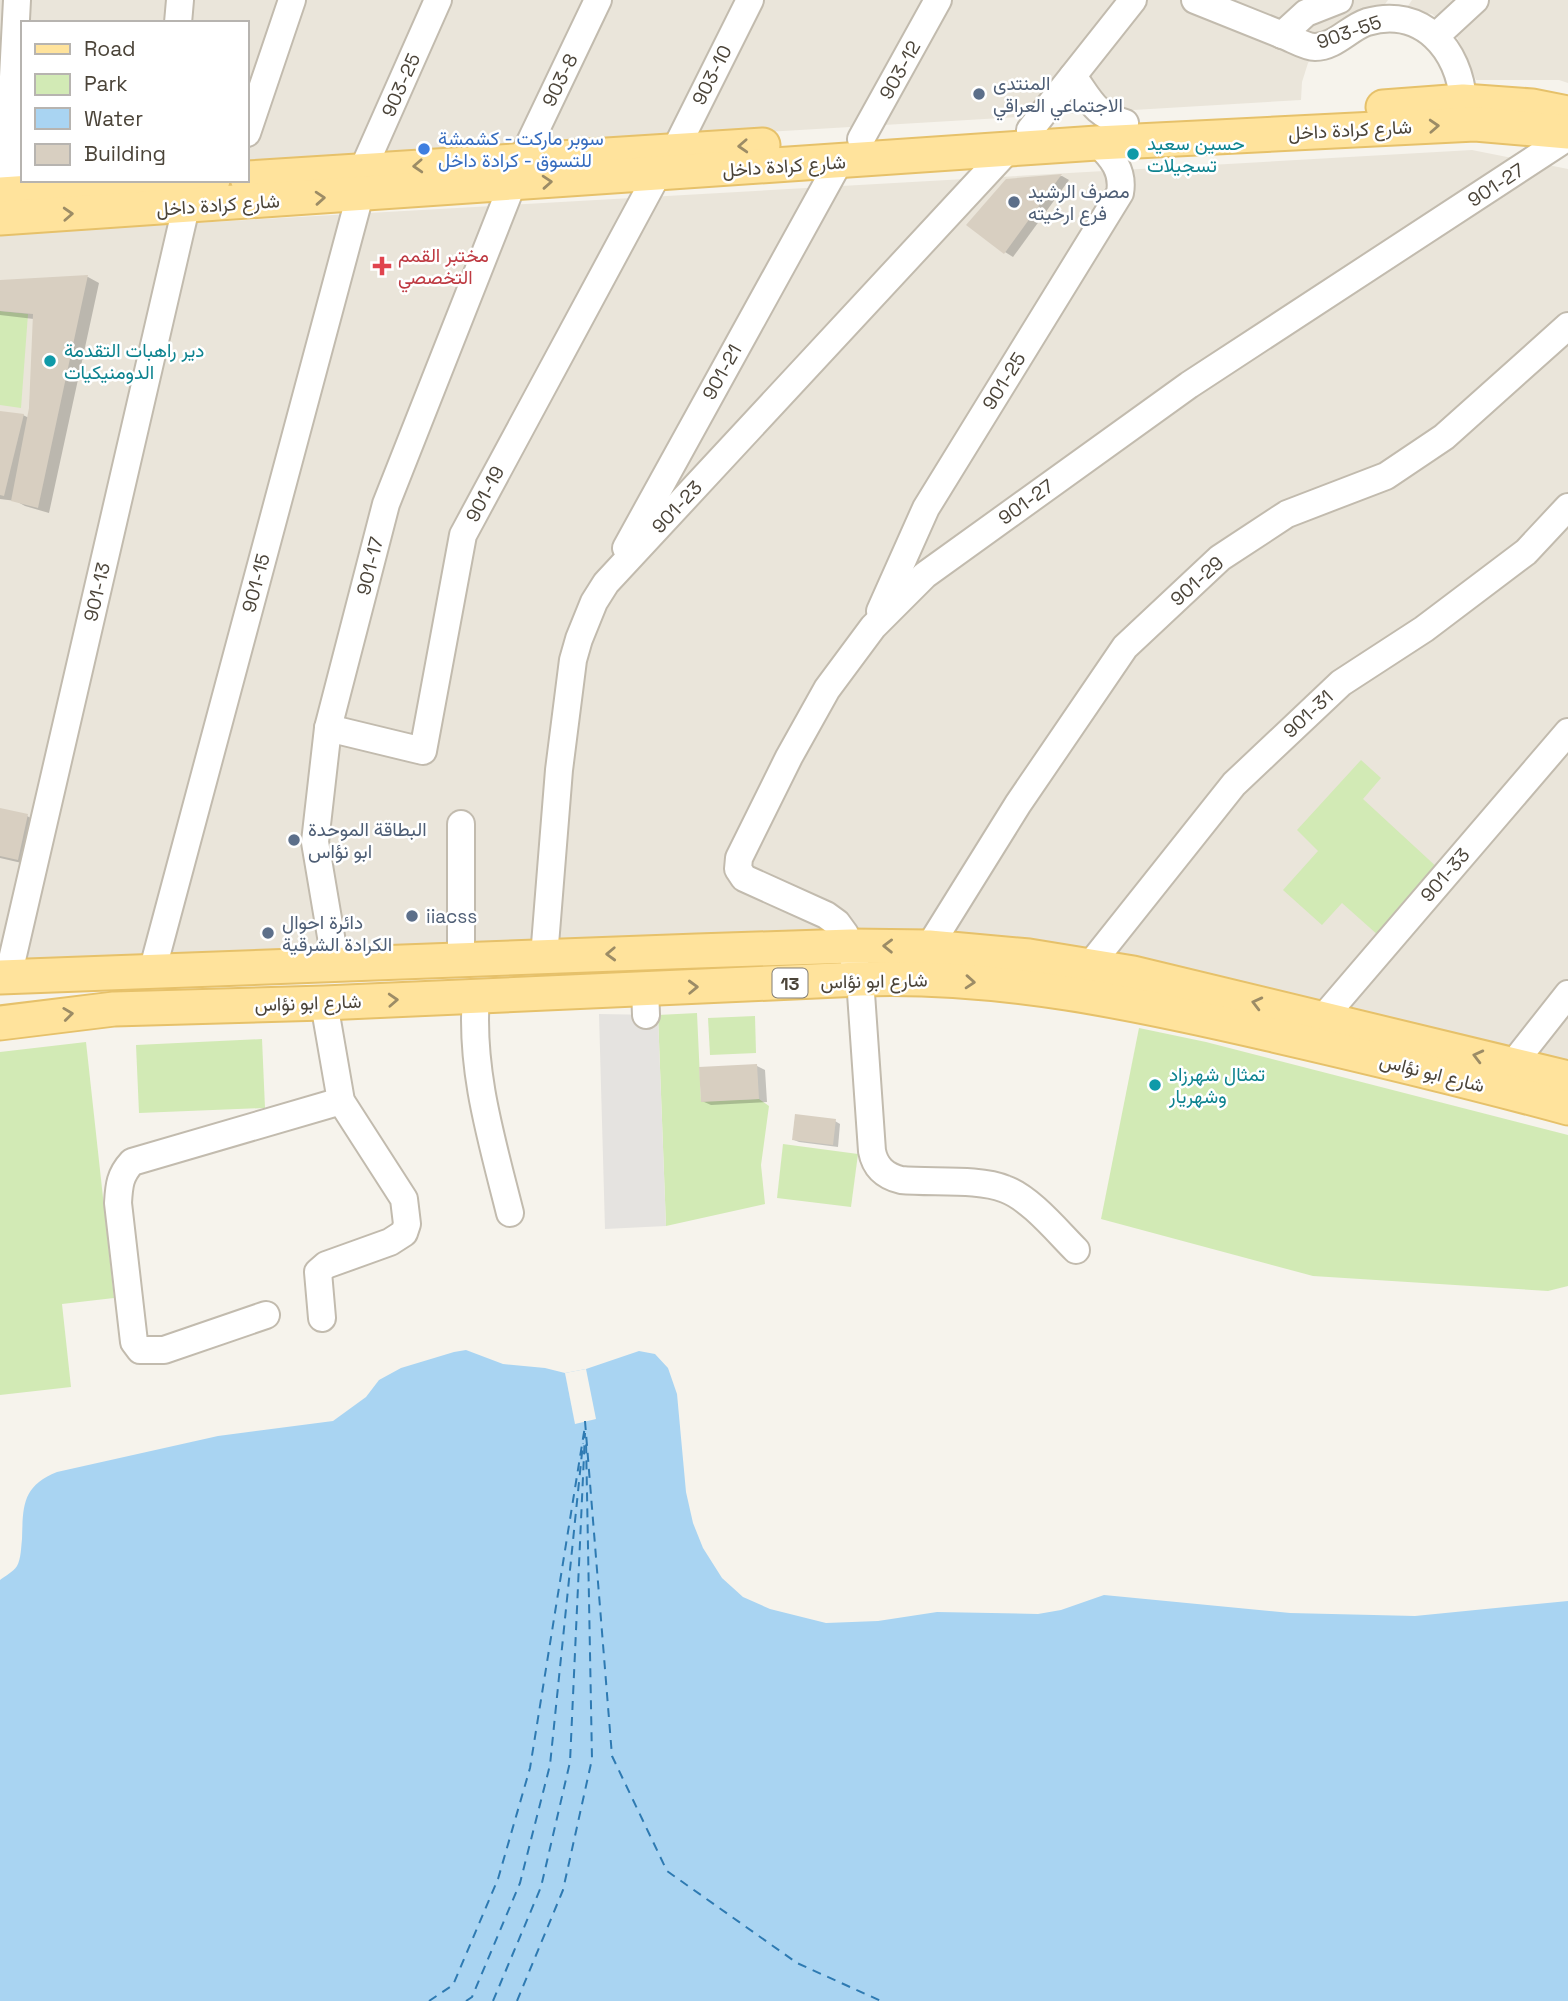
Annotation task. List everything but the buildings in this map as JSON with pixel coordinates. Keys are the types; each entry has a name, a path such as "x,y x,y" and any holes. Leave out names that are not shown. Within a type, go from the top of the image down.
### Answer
{"main road":[{"name":"شارع كرادة داخل","path":"2,202 186,207 361,182 1019,140 1125,124 1463,101 1532,106 1568,113"},
{"name":"شارع كرادة داخل","path":"1019,140 1097,143 1475,124 1568,135"},
{"name":"شارع كرادة داخل","path":"248,178 361,182"},
{"name":"شارع كرادة داخل","path":"2,202 162,182"},
{"name":"شارع ابو نؤاس","path":"4,977 850,946 929,947 1029,956 1090,965 1176,983 1568,1078"},
{"name":"شارع ابو نؤاس","path":"0,1023 114,1009 475,996 646,1002 860,979 901,978 984,983 1130,1004 1447,1075 1568,1108"}],"street":[{"path":"2,202 7,51 17,0"},
{"path":"178,21 180,0"},
{"path":"248,130 292,0"},
{"name":"903-25","path":"361,182 438,0"},
{"name":"903-8","path":"516,173 598,0"},
{"name":"903-10","path":"666,162 750,0"},
{"name":"903-12","path":"850,150 938,0"},
{"name":"901-23","path":"544,957 559,770 573,660 594,602 606,583 1019,140 1133,0"},
{"name":"903-55","path":"1195,0 1314,47 1335,41 1350,29 1394,9 1436,36"},
{"path":"1282,35 1307,13 1339,0"},
{"path":"1463,101 1459,71 1450,52 1436,36 1475,0"},
{"path":"1073,76 1099,112 1125,124"},
{"name":"901-27","path":"1076,1250 1022,1199 1006,1189 989,1184 901,1180 889,1176 880,1168 872,1151 860,979 850,946 837,923 826,915 744,878 738,869 739,858 789,757 827,689 873,627 925,575 1189,386 1568,135"},
{"name":"901-25","path":"873,627 926,508 1120,193 1120,174 1116,164 1097,143"},
{"name":"901-21","path":"606,583 850,150"},
{"name":"901-19","path":"328,728 423,751 463,535 666,162"},
{"name":"901-17","path":"336,965 315,842 328,728 386,504 516,173"},
{"name":"901-15","path":"152,972 361,182"},
{"name":"901-13","path":"4,977 186,207"},
{"name":"901-29","path":"929,947 1018,804 1125,647 1220,558 1287,514 1386,476 1444,437 1568,326"},
{"name":"901-31","path":"1090,965 1181,848 1244,775 1341,683 1424,629 1526,552 1568,507"},
{"name":"901-33","path":"1322,1019 1568,732"},
{"path":"461,824 461,961"},
{"path":"1512,1065 1568,994"},
{"path":"475,996 477,1073 482,1105 510,1213"},
{"path":"323,1318 318,1272 326,1265 390,1242 404,1233 407,1224 404,1199 341,1101 324,1003"},
{"path":"266,1315 164,1350 140,1350 134,1342 118,1203 120,1180 132,1162 341,1101"}],"shaded area":[{"path":"0,0 1388,0 1383,7 1328,32 1308,63 1302,82 1301,100 248,163 248,21 21,21 21,177 0,178"},
{"path":"1412,0 1568,0 1568,83 1559,80 1476,80 1456,35 1432,14 1406,9"},
{"path":"1472,150 1568,169 1568,1066 904,935 0,965 0,234"},
{"path":"599,1014 658,1015 666,1226 605,1229"}],"green space":[{"path":"0,311 28,314 21,408 0,405"},
{"path":"1361,760 1381,778 1363,799 1440,870 1379,936 1342,903 1322,925 1283,890 1318,851 1297,830"},
{"path":"697,1013 701,1101 759,1099 769,1106 761,1165 765,1204 666,1226 658,1015"},
{"path":"755,1016 756,1053 710,1055 708,1018"},
{"path":"1139,1028 1206,1042 1568,1135 1568,1286 1548,1291 1313,1276 1101,1219"},
{"path":"262,1039 265,1108 139,1113 136,1045"},
{"path":"86,1042 114,1298 62,1304 71,1387 0,1395 0,1052"},
{"path":"783,1144 858,1154 851,1207 777,1198"}],"water":[{"path":"466,1350 503,1364 565,1373 586,1369 639,1351 655,1354 668,1368 677,1394 686,1492 693,1523 703,1548 722,1578 743,1597 770,1609 826,1623 878,1621 937,1612 1038,1614 1061,1610 1104,1595 1290,1613 1415,1616 1568,1601 1568,2001 0,2001 0,1580 17,1566 24,1507 31,1491 45,1478 57,1472 218,1436 333,1421 366,1397 379,1380 401,1368"}],"pier":[{"path":"586,1369 596,1419 575,1424 565,1373"}],"ferry route":[{"path":"585,1421 612,1756 667,1871 797,1963 881,2001"},
{"path":"429,2001 453,1985 498,1879 530,1768 585,1426"},
{"path":"493,2001 541,1887 570,1762 585,1433"},
{"path":"517,2001 563,1890 592,1759 586,1440"},
{"path":"466,2001 472,1997 520,1883 550,1765 583,1443"}],"place":[{"name":"المنتدى الاجتماعي العراقي","path":"979,94"},
{"name":"سوبر ماركت - كشمشة للتسوق - كرادة داخل","path":"424,149"},
{"name":"حسين سعيد تسجيلات","path":"1133,154"},
{"name":"مصرف الرشيد فرع ارخيته","path":"1014,202"},
{"name":"مختبر القمم التخصصي","path":"382,266"},
{"name":"دير راهبات التقدمة الدومنيكيات","path":"50,361"},
{"name":"البطاقة الموحدة ابو نؤاس","path":"294,840"},
{"name":"iiacss","path":"412,916"},
{"name":"دائرة احوال الكرادة الشرقية","path":"268,933"},
{"name":"تمثال شهرزاد وشهريار","path":"1155,1085"}]}
